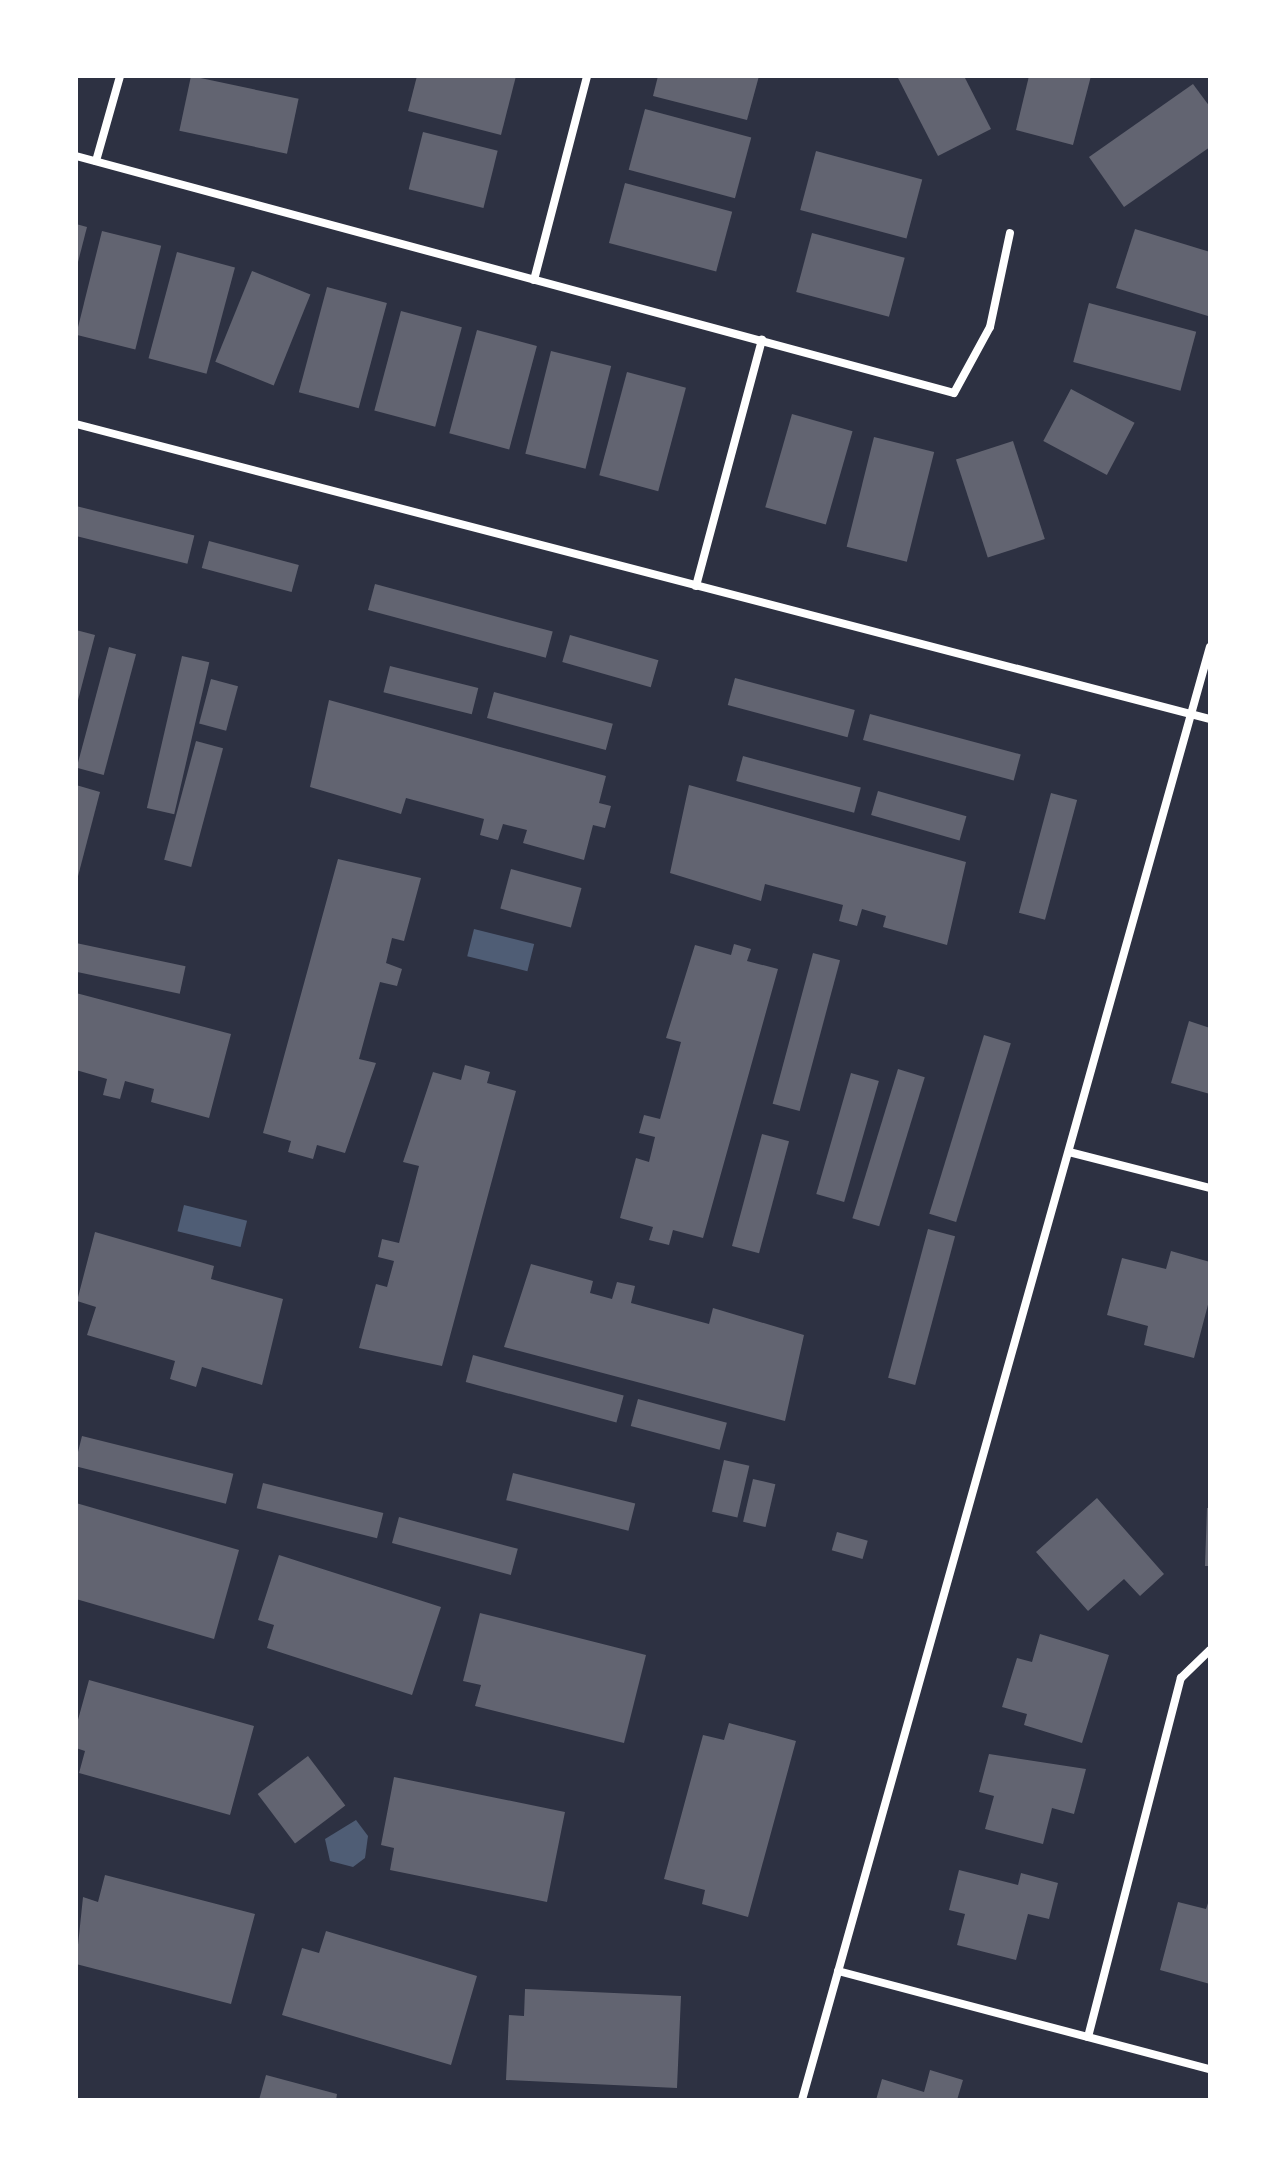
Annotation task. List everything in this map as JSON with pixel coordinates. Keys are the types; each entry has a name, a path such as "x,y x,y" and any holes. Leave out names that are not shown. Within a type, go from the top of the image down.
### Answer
{"street":[{"path":"96,161 120,76"},
{"path":"534,280 587,76"},
{"path":"76,156 954,393 990,327 1010,233"},
{"path":"696,586 762,340"},
{"path":"76,424 1210,719"},
{"path":"802,2100 1210,647"},
{"path":"1069,1152 1210,1188"},
{"path":"1088,2037 1181,1678 1208,1650"},
{"path":"838,1971 1210,2069"}],"water":[{"path":"474,929 534,944 527,971 467,956"},
{"path":"184,1205 247,1221 241,1247 177,1231"},
{"path":"356,1820 368,1836 365,1858 353,1867 330,1861 325,1839"}],"building":[{"path":"191,76 299,99 287,154 179,131"},
{"path":"417,76 516,76 501,135 408,111"},
{"path":"658,76 759,76 747,120 653,96"},
{"path":"897,76 964,76 991,129 938,156"},
{"path":"1029,76 1091,76 1073,145 1016,130"},
{"path":"1193,84 1210,107 1210,147 1124,207 1089,157"},
{"path":"645,109 751,137 735,198 629,170"},
{"path":"423,132 498,151 483,208 409,189"},
{"path":"816,151 922,179 906,238 800,210"},
{"path":"625,183 732,212 716,272 609,243"},
{"path":"76,224 87,227 77,266 76,266"},
{"path":"1135,229 1210,252 1208,316 1116,288"},
{"path":"102,231 161,246 135,350 76,335"},
{"path":"812,233 905,258 889,317 796,292"},
{"path":"177,252 235,268 206,374 149,358"},
{"path":"252,271 310,295 274,385 215,362"},
{"path":"327,287 387,303 359,408 299,392"},
{"path":"1089,303 1196,332 1180,391 1073,362"},
{"path":"401,311 462,327 435,427 374,410"},
{"path":"477,330 537,346 509,449 449,433"},
{"path":"551,351 611,366 586,469 525,454"},
{"path":"627,372 686,388 658,491 599,475"},
{"path":"1071,389 1135,423 1107,475 1043,441"},
{"path":"792,414 853,431 826,525 765,507"},
{"path":"874,437 934,452 907,562 847,547"},
{"path":"1013,441 1045,539 988,557 956,460"},
{"path":"76,506 194,536 187,564 76,536"},
{"path":"209,541 299,565 292,592 202,568"},
{"path":"375,584 553,632 546,658 368,610"},
{"path":"76,630 95,635 77,704 76,704"},
{"path":"570,635 658,660 651,687 562,662"},
{"path":"109,647 136,654 104,775 77,768"},
{"path":"182,656 209,662 174,814 147,808"},
{"path":"390,666 478,688 472,714 383,692"},
{"path":"735,678 855,710 848,737 728,705"},
{"path":"211,679 238,686 226,731 199,723"},
{"path":"494,692 613,724 606,750 487,718"},
{"path":"329,700 606,776 599,803 611,806 605,828 593,825 584,860 523,843 527,830 503,824 498,840 480,835 484,819 406,798 401,814 310,787"},
{"path":"870,714 1021,754 1014,780 863,740"},
{"path":"196,741 223,748 191,867 164,860"},
{"path":"743,756 861,788 854,813 736,781"},
{"path":"76,785 100,792 77,880 76,880"},
{"path":"689,785 966,862 947,945 883,927 886,916 862,909 857,926 839,921 843,905 765,884 761,901 670,873"},
{"path":"878,791 966,816 960,840 871,815"},
{"path":"1051,793 1077,800 1045,920 1019,913"},
{"path":"338,859 421,878 404,941 392,938 386,963 402,969 397,986 380,982 359,1059 376,1063 345,1153 317,1145 313,1159 288,1152 291,1141 263,1133"},
{"path":"511,869 582,888 571,927 500,909"},
{"path":"76,943 186,966 180,994 76,972"},
{"path":"734,944 751,949 747,961 778,969 703,1238 673,1230 669,1245 649,1240 653,1227 620,1218 636,1158 649,1162 655,1137 639,1133 644,1115 660,1119 681,1042 666,1038 695,945 731,955"},
{"path":"813,953 840,960 800,1111 773,1104"},
{"path":"76,993 231,1034 209,1118 151,1102 154,1089 125,1081 120,1099 103,1095 107,1079 76,1070"},
{"path":"1189,1021 1210,1028 1210,1094 1171,1083"},
{"path":"984,1035 1011,1043 956,1222 929,1214"},
{"path":"465,1065 490,1072 487,1083 516,1091 442,1366 359,1348 376,1284 387,1287 394,1261 378,1257 382,1239 399,1243 419,1166 403,1162 433,1072 461,1080"},
{"path":"898,1069 925,1077 879,1226 852,1218"},
{"path":"851,1073 879,1081 844,1202 816,1194"},
{"path":"762,1134 789,1141 759,1253 732,1246"},
{"path":"928,1229 955,1236 915,1385 888,1378"},
{"path":"95,1232 214,1266 211,1279 283,1299 262,1385 202,1367 196,1387 170,1379 175,1361 87,1335 96,1307 77,1301"},
{"path":"1171,1251 1210,1262 1210,1297 1194,1358 1144,1345 1148,1326 1107,1315 1122,1258 1166,1269"},
{"path":"531,1264 593,1281 590,1293 612,1299 617,1282 635,1286 631,1303 709,1324 713,1308 804,1335 785,1421 504,1347"},
{"path":"473,1355 624,1395 616,1422 466,1382"},
{"path":"638,1399 727,1423 720,1450 631,1426"},
{"path":"82,1436 233,1474 226,1504 76,1466"},
{"path":"724,1460 749,1466 737,1517 712,1512"},
{"path":"513,1473 635,1503 628,1531 506,1500"},
{"path":"753,1479 775,1484 766,1527 743,1522"},
{"path":"263,1483 383,1513 377,1538 257,1508"},
{"path":"1097,1498 1164,1574 1140,1596 1124,1579 1088,1611 1036,1552"},
{"path":"76,1503 239,1550 214,1639 76,1599"},
{"path":"1207,1508 1210,1508 1210,1566 1205,1566"},
{"path":"399,1517 518,1549 511,1575 392,1543"},
{"path":"837,1532 868,1541 863,1559 832,1550"},
{"path":"279,1555 441,1607 412,1695 267,1648 274,1625 258,1620"},
{"path":"480,1613 646,1655 624,1743 475,1706 481,1685 463,1681"},
{"path":"1040,1634 1109,1655 1082,1743 1024,1725 1027,1714 1002,1707 1017,1658 1032,1662"},
{"path":"89,1680 254,1726 230,1815 79,1773 85,1751 76,1748 76,1727"},
{"path":"729,1723 796,1741 748,1917 702,1904 705,1890 664,1879 703,1735 724,1740"},
{"path":"989,1754 1086,1769 1074,1814 1052,1808 1043,1844 985,1829 994,1796 979,1792"},
{"path":"308,1756 345,1806 295,1843 258,1794"},
{"path":"394,1777 565,1812 547,1902 390,1870 394,1848 381,1845"},
{"path":"959,1870 1018,1885 1021,1873 1058,1883 1049,1919 1028,1914 1016,1960 957,1945 965,1914 949,1910"},
{"path":"105,1875 255,1914 231,2004 76,1964 83,1897 98,1902"},
{"path":"1210,1897 1210,1984 1160,1970 1178,1902 1206,1909"},
{"path":"326,1931 477,1976 451,2065 282,2015 302,1948 319,1953"},
{"path":"525,1989 681,1996 677,2088 506,2080 509,2015 524,2016"},
{"path":"930,2070 963,2080 957,2100 876,2100 882,2079 924,2092"},
{"path":"266,2075 337,2094 336,2100 259,2100"}]}
